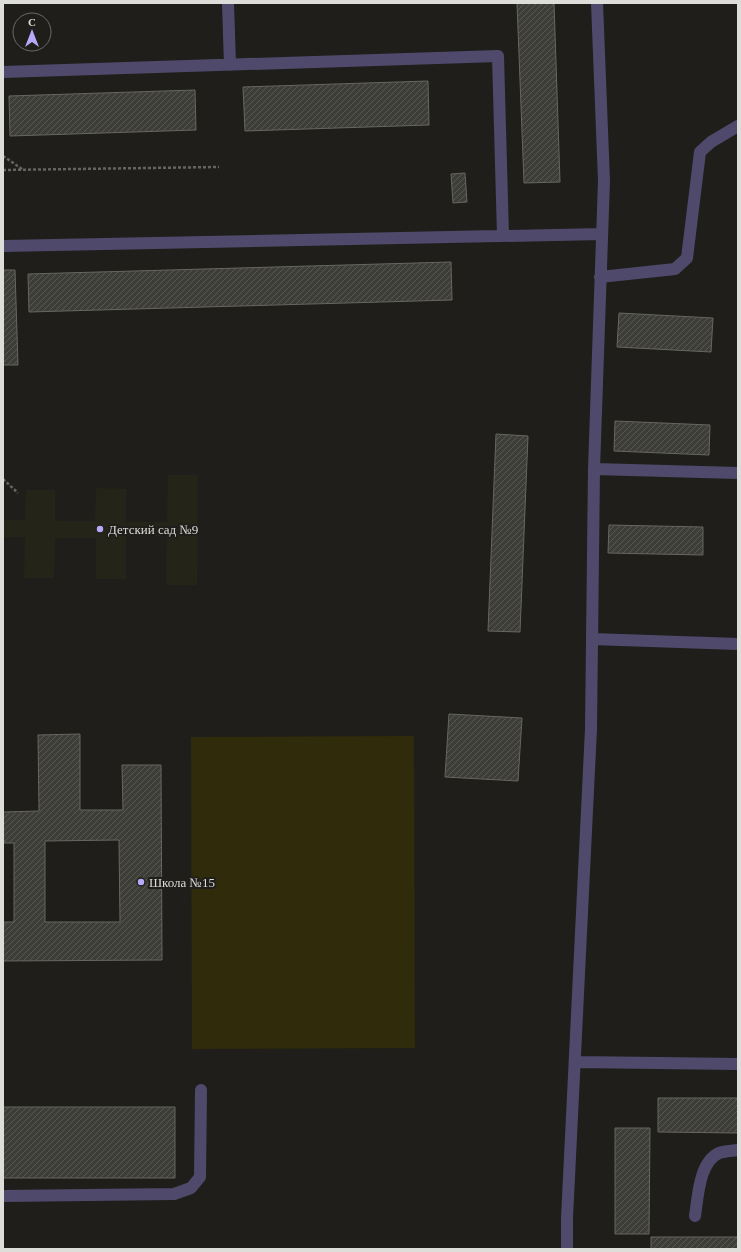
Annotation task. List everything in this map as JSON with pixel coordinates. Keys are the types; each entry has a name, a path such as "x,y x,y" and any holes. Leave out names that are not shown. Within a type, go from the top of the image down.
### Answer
{"street":[{"path":"228,3 230,65"},
{"path":"567,1249 591,729 594,468 604,181 597,3"},
{"path":"3,72 498,56 503,236"},
{"path":"600,277 675,269 687,258 700,152 711,142 738,126"},
{"path":"3,246 602,234"},
{"path":"594,468 738,473"},
{"path":"592,639 738,644"},
{"path":"575,1062 738,1064"},
{"path":"3,1196 174,1194 191,1188 200,1177 201,1090"},
{"path":"695,1216 703,1171 710,1159 719,1153 738,1150"}],"path":[{"path":"3,156 22,169"},
{"path":"3,170 219,167"},
{"path":"3,479 18,493"}],"shaded area":[{"name":"Детский сад №9","path":"168,475 198,475 197,585 166,585 167,536 126,536 126,579 96,579 96,538 55,538 54,578 24,578 25,537 3,537 3,520 25,520 26,490 55,490 55,521 95,521 96,488 126,489 126,522 167,522"},
{"path":"414,736 415,1048 192,1049 191,737"}],"building":[{"path":"517,3 554,3 560,182 524,183"},
{"path":"428,81 429,125 245,131 243,87"},
{"path":"195,90 196,130 10,136 9,96"},
{"path":"465,173 467,202 453,203 451,174"},
{"path":"451,262 452,300 29,312 28,274"},
{"path":"3,270 15,270 18,365 3,365"},
{"path":"619,313 713,318 711,352 617,347"},
{"path":"615,421 710,425 709,455 614,451"},
{"path":"496,434 528,436 520,632 488,631"},
{"path":"609,525 703,527 703,555 608,553"},
{"path":"449,714 522,718 518,781 445,777"},
{"name":"Школа №15","path":"80,734 80,810 123,810 122,765 161,765 162,960 3,961 3,922 14,922 14,843 3,843 3,812 39,811 38,735","holes":["119,840 120,922 45,922 45,841"]},
{"path":"658,1098 738,1098 738,1133 658,1132"},
{"path":"3,1107 175,1107 175,1178 3,1178"},
{"path":"615,1128 650,1128 649,1234 615,1234"},
{"path":"651,1237 738,1237 738,1249 651,1249"}],"place":[{"name":"Детский сад №9","path":"100,529"},
{"name":"Школа №15","path":"141,882"}]}
